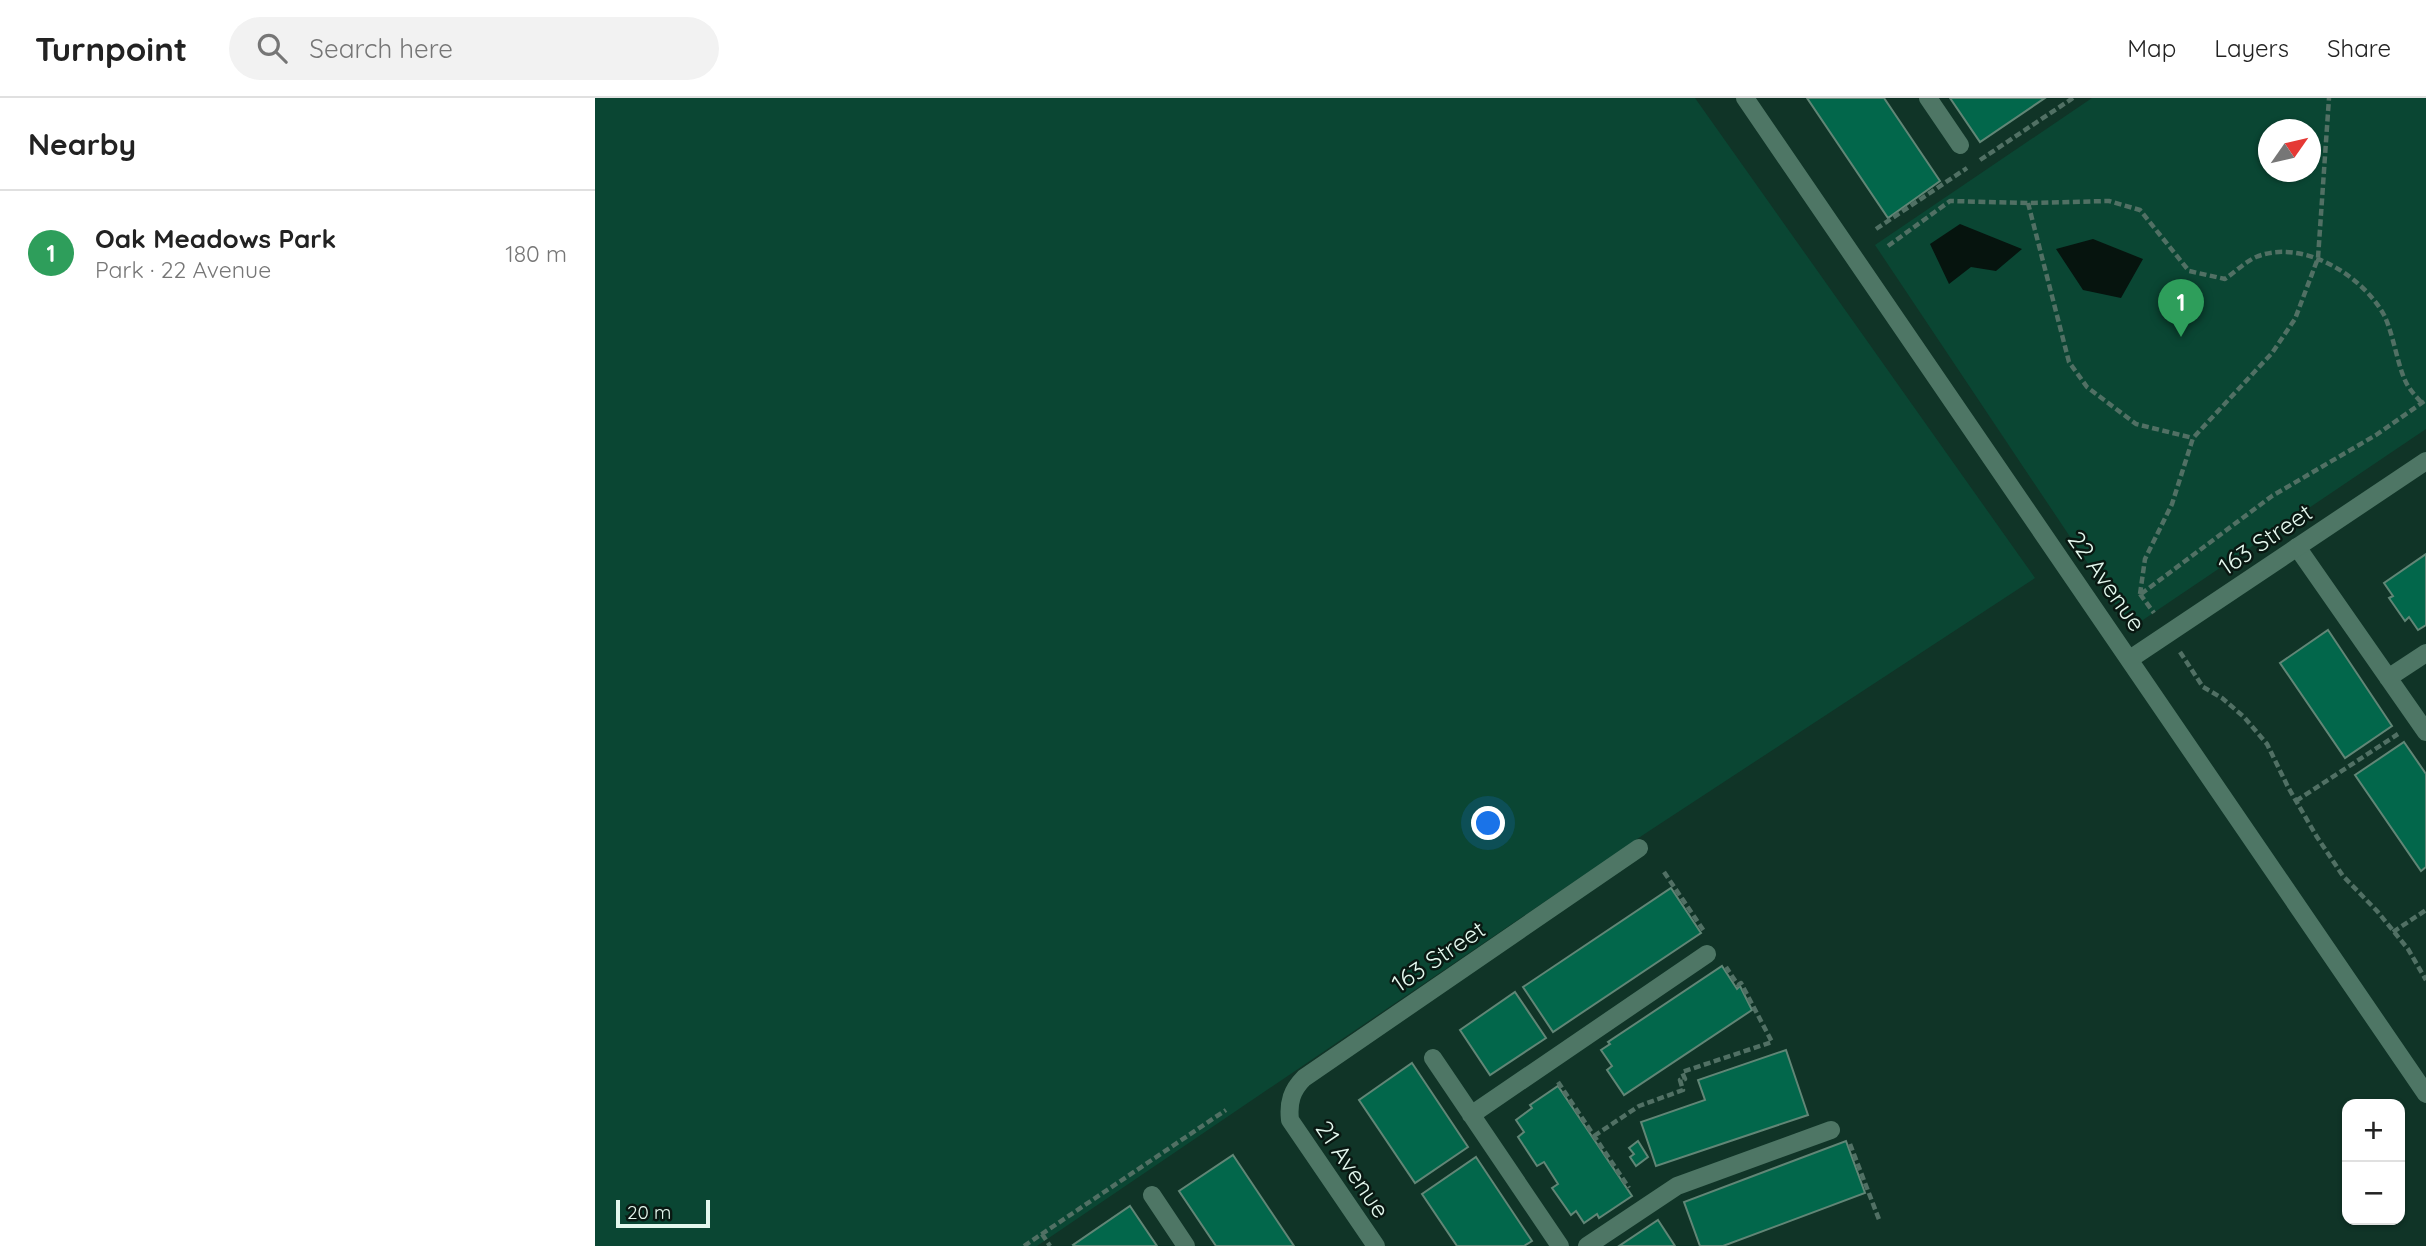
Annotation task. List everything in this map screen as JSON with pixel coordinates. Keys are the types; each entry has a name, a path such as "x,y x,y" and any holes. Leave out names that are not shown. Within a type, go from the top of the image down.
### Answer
{"street":[{"name":"22 Avenue","path":"1745,98 2426,1094"},
{"path":"1928,98 1960,145"},
{"name":"163 Street","path":"2130,659 2426,461"},
{"path":"2297,547 2422,726"},
{"path":"2388,678 2426,653"},
{"name":"163 Street","path":"1290,1120 1294,1088 1304,1078 1639,848"},
{"path":"1471,1115 1707,954"},
{"path":"1433,1058 1560,1246"},
{"name":"21 Avenue","path":"1290,1120 1376,1246"},
{"path":"1587,1246 1677,1186 1831,1130"},
{"path":"1152,1195 1186,1246"}],"path":[{"path":"2159,620 2140,594 2145,559 2172,504 2193,438 2272,353 2295,319 2318,258 2329,98"},
{"path":"1888,246 1950,201 2109,201 2140,210 2189,271 2225,279 2256,257 2282,252 2318,258 2349,274 2372,298 2384,315 2407,385 2424,402 2376,435 2271,495 2140,594"},
{"path":"2028,203 2069,362 2087,387 2136,424 2193,438"},
{"path":"2178,649 2203,687 2222,698 2267,744 2296,801 2343,876 2407,949 2426,980"},
{"path":"2296,801 2422,726"},
{"path":"1594,1136 1639,1106 1683,1090 1680,1080 1685,1079 1682,1072 1772,1042 1741,983 1738,985 1722,961 1714,966 1701,944 1709,939 1664,872"},
{"path":"2393,932 2426,910"},
{"path":"1546,1064 1643,1209"},
{"path":"1024,1246 1226,1110"},
{"path":"1831,1130 1835,1139 1846,1135 1880,1222"},
{"path":"1042,1234 1050,1246"}],"green space":[{"path":"595,98 1695,98 2035,578 1643,835 1037,1246 595,1246"},
{"path":"2092,98 2426,98 2426,429 2131,628 1875,245"}],"shaded area":[{"path":"1960,224 2022,249 1996,271 1971,267 1949,284 1930,244"},
{"path":"2093,239 2143,259 2121,298 2083,290 2056,249"}],"building":[{"path":"1807,98 1884,98 1940,181 1888,218"},
{"path":"1950,98 2045,98 1980,142"},
{"path":"2426,554 2426,625 2418,630 2409,617 2405,621 2389,598 2393,596 2384,583"},
{"path":"2328,630 2392,726 2345,758 2280,663"},
{"path":"2404,742 2426,774 2426,867 2421,871 2355,775"},
{"path":"1671,888 1701,933 1553,1032 1523,987"},
{"path":"1722,966 1737,989 1740,986 1752,1010 1624,1095 1607,1070 1612,1066 1601,1050 1610,1044 1608,1042"},
{"path":"1515,992 1546,1038 1490,1075 1460,1030"},
{"path":"1786,1050 1808,1115 1656,1166 1641,1122 1705,1100 1698,1080"},
{"path":"1412,1063 1468,1147 1415,1183 1359,1100"},
{"path":"1558,1086 1632,1196 1599,1218 1597,1214 1584,1223 1576,1211 1571,1215 1552,1188 1558,1184 1544,1162 1537,1166 1518,1137 1524,1132 1516,1120 1532,1108 1530,1105"},
{"path":"1638,1141 1648,1157 1636,1166 1630,1157 1634,1154 1629,1148"},
{"path":"1846,1141 1865,1193 1723,1246 1700,1246 1684,1202"},
{"path":"1233,1155 1294,1246 1216,1246 1179,1191"},
{"path":"1476,1157 1532,1241 1524,1246 1457,1246 1422,1194"},
{"path":"1130,1206 1157,1246 1073,1245"},
{"path":"1658,1220 1675,1246 1619,1246"}],"place":[{"name":"Oak Meadows Park","path":"2181,337"}]}
